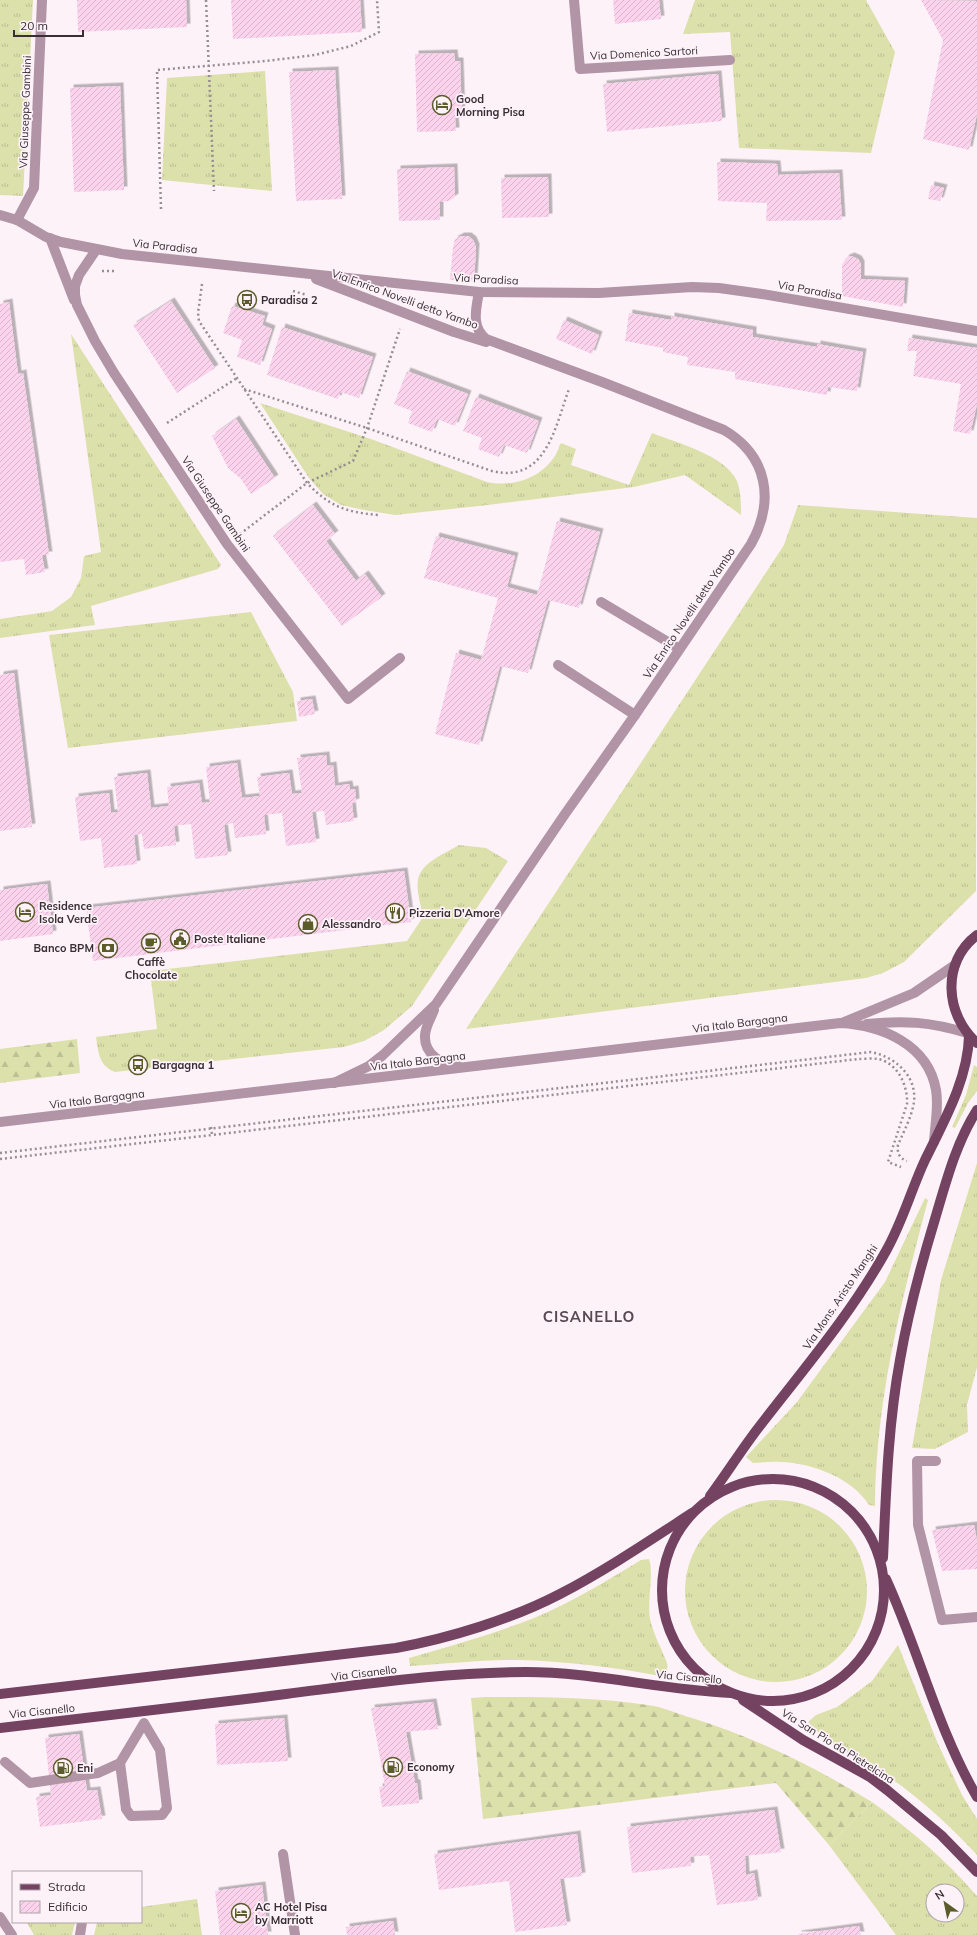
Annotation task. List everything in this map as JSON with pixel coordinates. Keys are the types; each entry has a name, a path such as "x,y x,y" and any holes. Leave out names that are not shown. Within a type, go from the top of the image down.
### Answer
{"main road":[{"path":"971,1037 958,1020 953,1005 951,988 955,965 966,946 977,935"},
{"name":"Via Mons. Aristo Manghi","path":"704,1503 758,1428 815,1355 877,1267 905,1214 922,1166 960,1084 971,1037"},
{"path":"977,1110 959,1146 948,1175 929,1239 900,1360 889,1456 883,1572 884,1604 877,1632 861,1658 845,1674 826,1688 797,1699 766,1701 734,1694 709,1682 685,1659 673,1640 663,1608 661,1585 668,1551 678,1531 692,1513 704,1503 726,1489 738,1484 762,1479 789,1480 813,1486 825,1491 846,1505 864,1524 876,1546 883,1572 901,1611 945,1734 977,1797"},
{"name":"Via Cisanello","path":"0,1694 396,1648 433,1641 528,1608 559,1595 612,1564 692,1513"},
{"name":"Via Cisanello","path":"0,1728 170,1709 398,1680 490,1673 526,1672 559,1674 694,1691 734,1694"},
{"name":"Via San Pio da Pietrelcina","path":"734,1694 803,1740 870,1777 941,1835 977,1872"}],"street":[{"name":"Via Giuseppe Gambini","path":"17,220 34,188 42,0"},
{"name":"Via Domenico Sartori","path":"574,0 580,69 730,60"},
{"name":"Via Paradisa","path":"0,215 17,220 50,238 96,250 479,292 599,292 692,287 719,288 977,331"},
{"path":"50,238 71,294 77,304"},
{"name":"Via Giuseppe Gambini","path":"96,250 78,279 75,290 77,304 99,348 227,544 348,700 400,658"},
{"name":"Via Enrico Novelli detto Yambo","path":"305,274 454,332 498,344"},
{"name":"Via Enrico Novelli detto Yambo","path":"334,1083 368,1066 383,1055 436,1004 565,814 635,715 678,648 751,544 759,526 764,509 765,488 763,476 751,453 737,438 724,430 602,382 486,339 477,329 475,317 479,292"},
{"path":"601,602 678,648"},
{"path":"558,665 635,715"},
{"name":"Via Italo Bargagna","path":"840,1023 914,993 955,965"},
{"name":"Via Enrico Novelli detto Yambo","path":"436,1004 425,1036 428,1050 435,1058 448,1065 479,1066"},
{"name":"Via Italo Bargagna","path":"0,1122 840,1023 861,1024 904,1021 919,1022 971,1037"},
{"name":"Via Italo Bargagna","path":"861,1024 883,1031 912,1048 929,1069 936,1091 934,1142"},
{"path":"936,1461 917,1461 918,1525 942,1620 977,1617"},
{"path":"5,1762 30,1783 98,1773 120,1763 144,1723 160,1750 167,1808 162,1815 132,1816 126,1809 120,1763"},
{"path":"283,1854 295,1935"},
{"path":"0,1917 12,1935"},
{"path":"80,1935 82,1923"}],"path":[{"path":"206,0 210,65 214,191"},
{"path":"161,209 157,70 266,61 315,55 351,46 379,32 377,0"},
{"path":"98,273 102,271 120,272"},
{"path":"202,284 198,313 199,321 307,483 320,497 334,505 349,511 378,515"},
{"path":"291,290 310,296"},
{"path":"227,544 307,483 353,461 367,428 402,325"},
{"path":"153,432 237,378"},
{"path":"562,386 576,391"},
{"path":"244,389 367,428 492,472 500,473 516,472 533,465 545,453 569,388"},
{"path":"0,1153 211,1127 871,1052 882,1054 898,1064 908,1075 913,1089 913,1108 898,1145 898,1154 904,1160"},
{"path":"0,1159 780,1068 878,1059 890,1065 904,1082 908,1094 907,1104 888,1162 901,1167"},
{"path":"211,1127 212,1135"}],"green space":[{"path":"0,0 33,0 23,196 0,195"},
{"path":"695,0 866,0 895,52 871,153 739,148 730,32 683,34"},
{"path":"265,71 272,191 162,180 167,78"},
{"path":"71,334 221,565 218,569 91,606 95,625 0,638 0,619 52,611 71,597 81,578 84,556 101,552"},
{"path":"260,403 371,439 487,482 496,483 514,483 539,473 546,467 556,454 561,443 576,449 571,465 629,485 652,433 699,451 722,464 731,472 737,481 739,489 741,515 685,475 634,487 395,515 341,505 323,494 309,478"},
{"path":"798,505 977,518 976,891 904,962 883,973 866,978 466,1029 784,545"},
{"path":"251,612 293,692 297,721 68,748 49,635"},
{"path":"459,845 486,848 508,861 412,1006 384,1030 364,1041 344,1047 115,1072 102,1062 96,1037 157,1029 150,971 407,941 423,917 419,898 418,880 423,868 434,859"},
{"path":"77,1039 80,1073 0,1083 0,1049"},
{"path":"974,1065 977,1067 977,1091 968,1103 955,1128 952,1127 966,1095"},
{"path":"977,1163 977,1367 967,1405 968,1432 935,1449 912,1448 941,1280"},
{"path":"925,1198 928,1200 908,1276 885,1389 876,1466 875,1506 869,1505 862,1495 842,1480 818,1469 793,1463 753,1463 746,1457 797,1402 885,1282"},
{"path":"767,1500 785,1500 811,1507 827,1515 846,1533 852,1540 860,1556 867,1582 867,1600 860,1626 852,1642 834,1661 827,1667 802,1678 785,1682 767,1682 741,1675 725,1667 700,1642 692,1626 687,1609 685,1600 685,1582 692,1556 700,1540 725,1515 741,1507 758,1502"},
{"path":"649,1559 651,1572 649,1603 650,1619 667,1665 667,1672 660,1676 589,1665 517,1660 410,1666 409,1658 488,1635 534,1618 575,1599 641,1560"},
{"path":"898,1645 938,1744 962,1795 977,1819 977,1855 944,1822 909,1791 883,1773 834,1744 808,1722 816,1715 837,1707 872,1681"},
{"path":"547,1697 587,1699 628,1702 659,1707 716,1726 785,1754 851,1789 872,1802 829,1845 776,1783 483,1819 471,1698"},
{"path":"872,1802 928,1846 953,1870 965,1883 977,1896 977,1935 896,1935 829,1845"},
{"path":"197,1899 202,1935 94,1935 97,1923 142,1923 142,1907"},
{"path":"27,1923 75,1923 72,1935 34,1935"}],"building":[{"path":"77,0 186,0 187,27 78,32"},
{"path":"231,0 360,0 362,32 233,39"},
{"path":"613,0 659,0 661,19 615,24"},
{"path":"921,0 977,1 977,114 969,150 923,139 943,40"},
{"path":"454,53 455,61 460,61 462,118 455,118 456,131 417,132 415,54"},
{"path":"335,70 342,199 296,201 289,72"},
{"path":"718,74 722,121 607,132 603,84"},
{"path":"120,86 124,190 74,192 70,88"},
{"path":"717,162 777,164 778,175 839,173 842,220 766,221 767,203 718,201"},
{"path":"454,167 455,197 449,201 440,202 440,220 399,221 397,169"},
{"path":"548,177 549,217 502,218 501,178"},
{"path":"931,185 944,188 940,201 928,199"},
{"path":"461,236 468,236 473,240 476,247 474,281 450,280 455,239"},
{"path":"851,256 858,259 861,264 861,279 905,281 903,307 842,296 842,265 846,258"},
{"path":"171,301 215,368 177,393 133,325"},
{"path":"9,302 18,374 23,373 49,555 42,555 45,572 26,575 24,559 0,562 0,304"},
{"path":"232,306 265,316 262,325 272,329 260,365 237,357 242,340 223,333"},
{"path":"629,313 671,320 671,316 753,330 753,337 817,347 817,344 863,352 857,391 828,387 827,395 735,379 735,372 687,365 688,357 663,352 663,348 625,341"},
{"path":"564,320 599,335 592,354 556,339"},
{"path":"282,327 373,357 359,398 340,392 338,399 267,375"},
{"path":"909,338 977,348 977,404 970,434 953,431 961,384 913,376 917,351 907,351"},
{"path":"407,371 468,394 455,426 437,419 432,432 408,423 412,411 394,404"},
{"path":"476,397 539,421 527,453 504,445 499,457 478,449 482,438 463,431"},
{"path":"236,419 275,478 251,494 241,479 228,468 212,436"},
{"path":"313,505 335,534 326,541 356,581 365,574 382,597 342,626 273,536"},
{"path":"557,521 600,532 579,608 548,600 528,673 500,666 479,745 435,734 456,653 481,660 498,598 424,578 436,536 515,556 507,587 537,595"},
{"path":"14,673 32,827 0,831 0,675"},
{"path":"312,699 315,714 299,717 297,701"},
{"path":"326,755 327,766 333,765 335,786 349,784 350,790 355,789 356,802 352,803 354,821 326,825 324,811 312,812 316,842 286,846 282,813 264,815 266,834 235,838 233,823 224,825 228,855 195,859 191,824 174,826 176,845 144,849 142,834 134,835 137,864 104,868 101,838 80,841 75,797 109,793 111,813 118,812 114,777 147,773 151,808 169,806 167,787 199,783 202,803 210,802 206,767 237,763 242,798 260,796 257,777 289,773 292,794 302,793 297,758"},
{"path":"404,871 411,922 93,961 86,908"},
{"name":"Residence Isola Verde","path":"47,884 53,934 0,941 0,890"},
{"path":"974,1525 977,1541 977,1569 942,1571 932,1530"},
{"path":"433,1702 438,1729 406,1732 415,1783 417,1783 419,1803 382,1807 379,1787 385,1786 371,1708"},
{"path":"284,1718 288,1761 217,1765 215,1724"},
{"path":"79,1734 87,1791 97,1790 102,1819 40,1827 36,1797 51,1795 45,1738"},
{"path":"774,1810 781,1852 745,1856 746,1875 754,1873 758,1900 717,1905 709,1855 690,1857 691,1866 632,1873 627,1827"},
{"path":"577,1834 582,1876 560,1879 567,1925 515,1932 509,1881 439,1890 434,1854"},
{"name":"AC Hotel Pisa by Marriott","path":"262,1885 268,1935 220,1935 215,1891"},
{"path":"393,1921 395,1935 347,1935 346,1927"},
{"path":"859,1926 861,1935 798,1935 798,1934"}],"place":[{"name":"Good Morning Pisa","path":"442,105"},
{"name":"Paradisa 2","path":"247,300"},
{"name":"Residence Isola Verde","path":"25,912"},
{"name":"Pizzeria D'Amore","path":"395,913"},
{"name":"Alessandro","path":"308,924"},
{"name":"Poste Italiane","path":"180,939"},
{"name":"Caffè Chocolate","path":"151,943"},
{"name":"Banco BPM","path":"108,948"},
{"name":"Bargagna 1","path":"138,1065"},
{"name":"Economy","path":"393,1767"},
{"name":"Eni","path":"63,1768"},
{"name":"AC Hotel Pisa by Marriott","path":"241,1913"}],"district":[{"name":"CISANELLO","path":"589,1317"}]}
